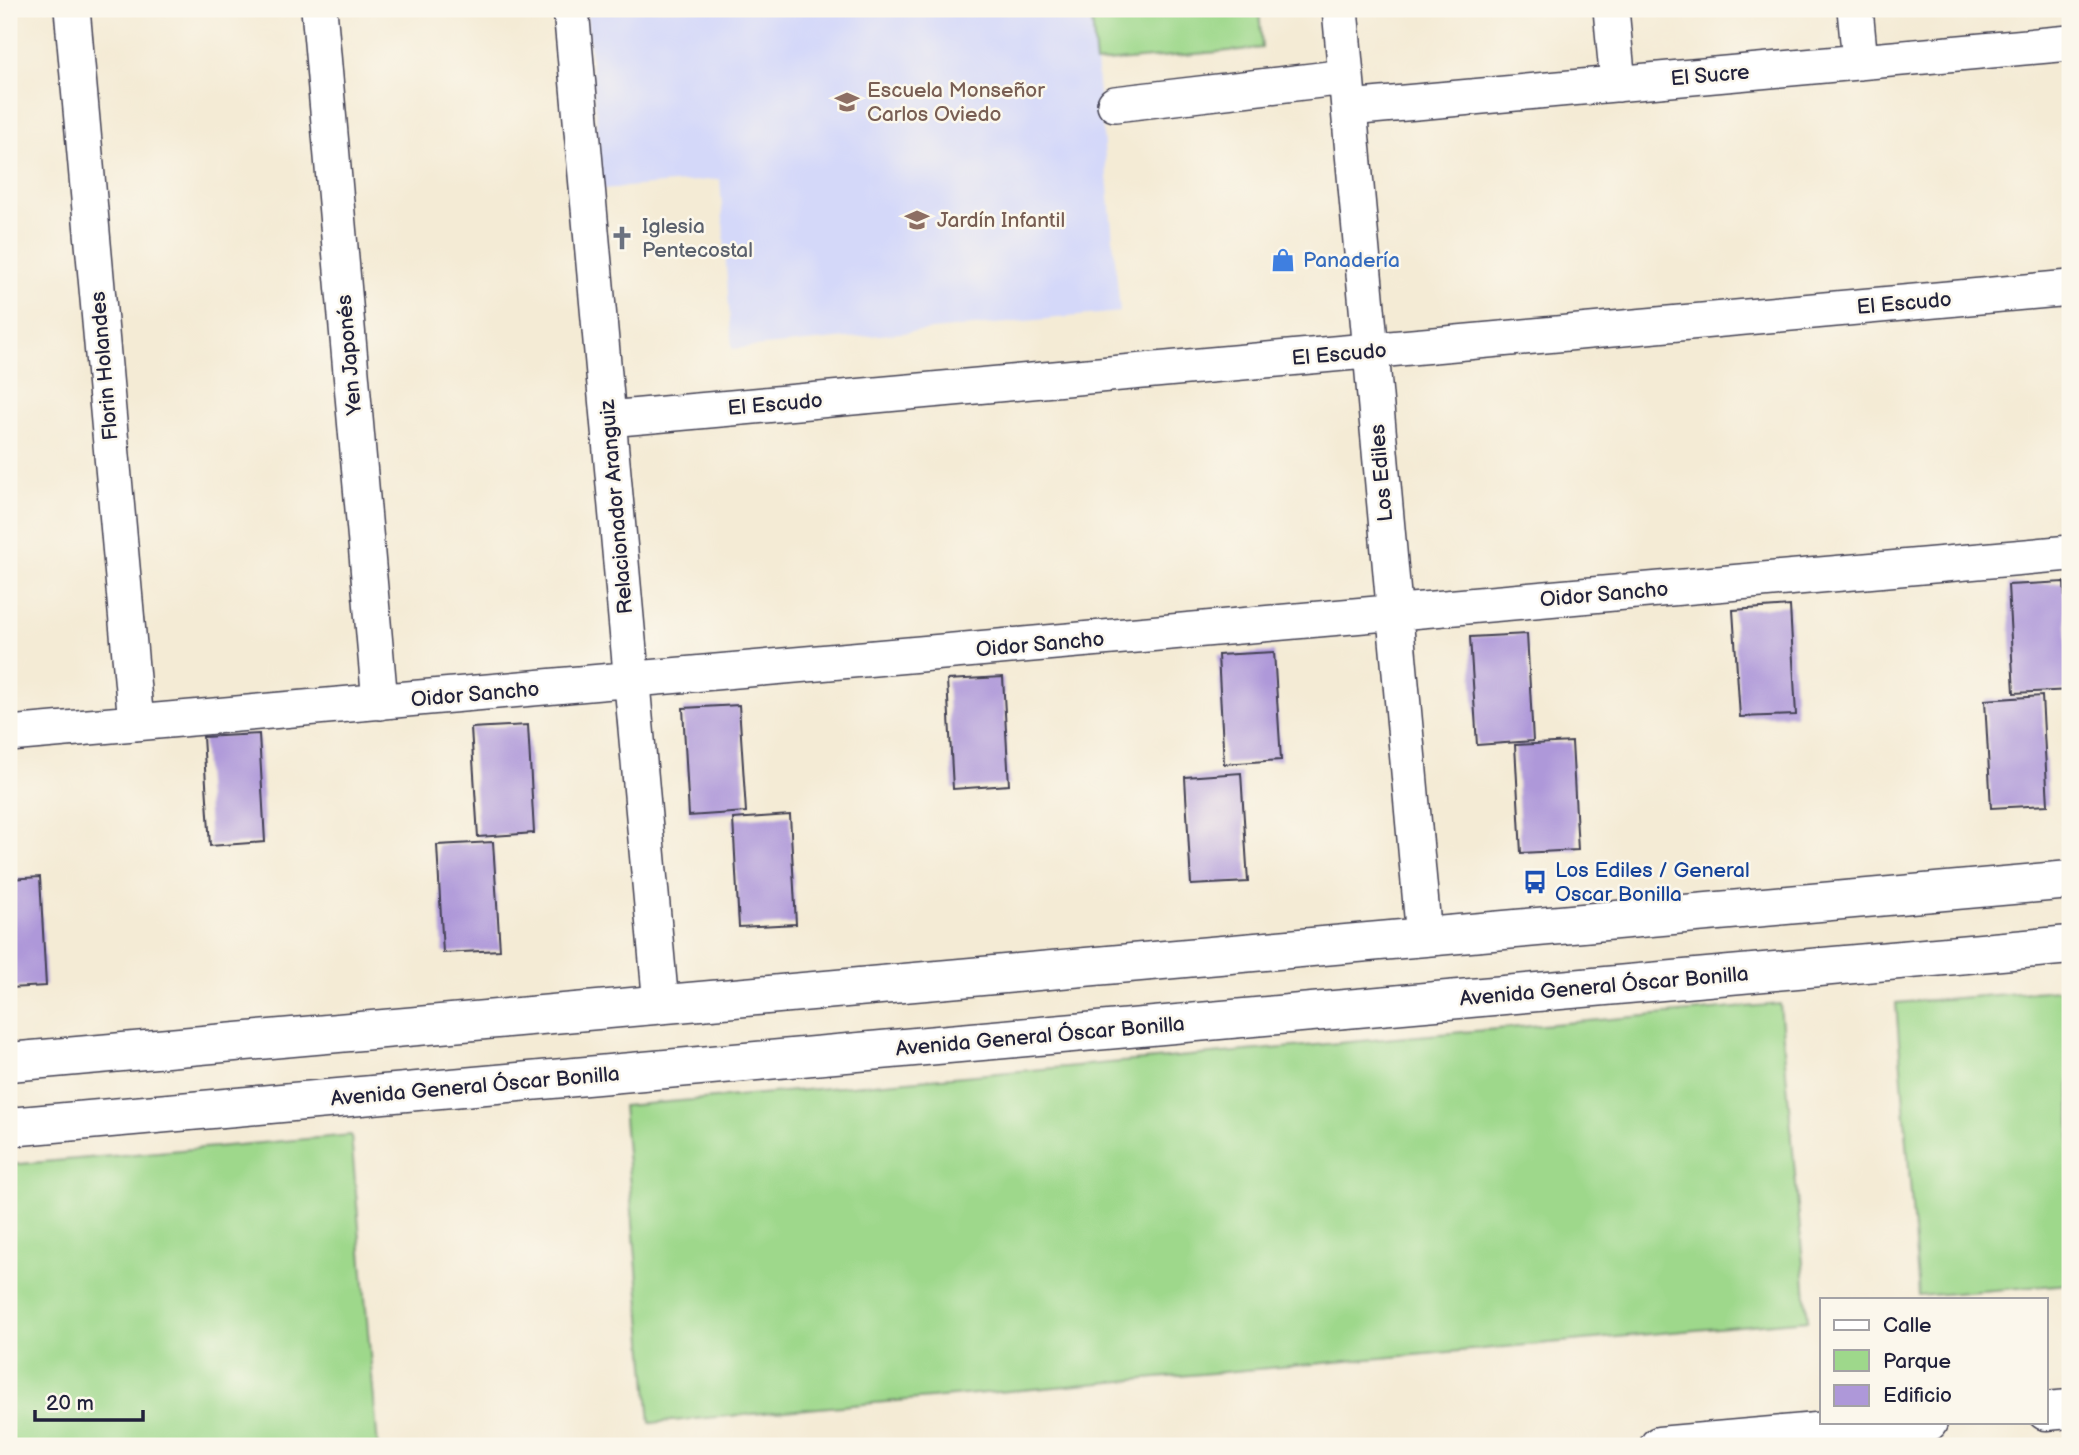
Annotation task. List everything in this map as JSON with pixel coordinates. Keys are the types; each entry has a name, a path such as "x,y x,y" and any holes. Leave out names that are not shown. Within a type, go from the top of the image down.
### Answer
{"main road":[{"path":"9,1062 2070,880"},
{"name":"Avenida General Óscar Bonilla","path":"9,1127 2070,945"},
{"path":"2048,1411 2070,1409"},
{"path":"1660,1446 1906,1424"}],"street":[{"name":"Florin Holandes","path":"72,9 136,723"},
{"name":"Yen Japonés","path":"319,9 380,702"},
{"name":"Relacionador Aranguiz","path":"572,9 661,1005"},
{"name":"Los Ediles","path":"1340,9 1424,938"},
{"path":"1611,9 1618,84"},
{"path":"1855,9 1860,62"},
{"name":"El Sucre","path":"1115,104 1348,92 1618,84 2070,43"},
{"name":"El Escudo","path":"608,419 2070,288"},
{"name":"Oidor Sancho","path":"9,734 2070,553"}],"shaded area":[{"path":"586,9 1091,9 1120,312 732,349 720,179 603,189"}],"green space":[{"path":"1091,9 1259,9 1262,48 1096,63"},
{"path":"2070,989 2070,1284 1919,1296 1896,1003"},
{"path":"1780,1004 1808,1320 650,1423 623,1106"},
{"path":"351,1135 378,1446 9,1446 9,1165"}],"building":[{"path":"2064,582 2070,690 2014,693 2008,585"},
{"path":"1790,606 1796,715 1740,717 1733,610"},
{"path":"1527,634 1533,741 1477,745 1470,637"},
{"path":"1274,652 1281,760 1224,764 1218,655"},
{"path":"1003,677 1009,785 953,789 947,680"},
{"path":"2042,696 2048,805 1991,808 1985,700"},
{"path":"739,705 746,812 689,816 683,708"},
{"path":"528,725 534,833 478,837 471,728"},
{"path":"259,734 265,842 210,846 203,737"},
{"path":"1572,742 1578,850 1521,853 1515,745"},
{"path":"1241,773 1248,882 1191,885 1185,777"},
{"path":"790,815 796,924 739,927 733,819"},
{"path":"493,842 500,950 443,953 437,845"},
{"path":"40,877 46,986 9,988 9,879"}],"place":[{"name":"Escuela Monseñor Carlos Oviedo","path":"847,102"},
{"name":"Jardín Infantil","path":"917,220"},
{"name":"Iglesia Pentecostal","path":"622,238"},
{"name":"Panadería","path":"1283,260"},
{"name":"Los Ediles / General Oscar Bonilla","path":"1535,882"}]}
